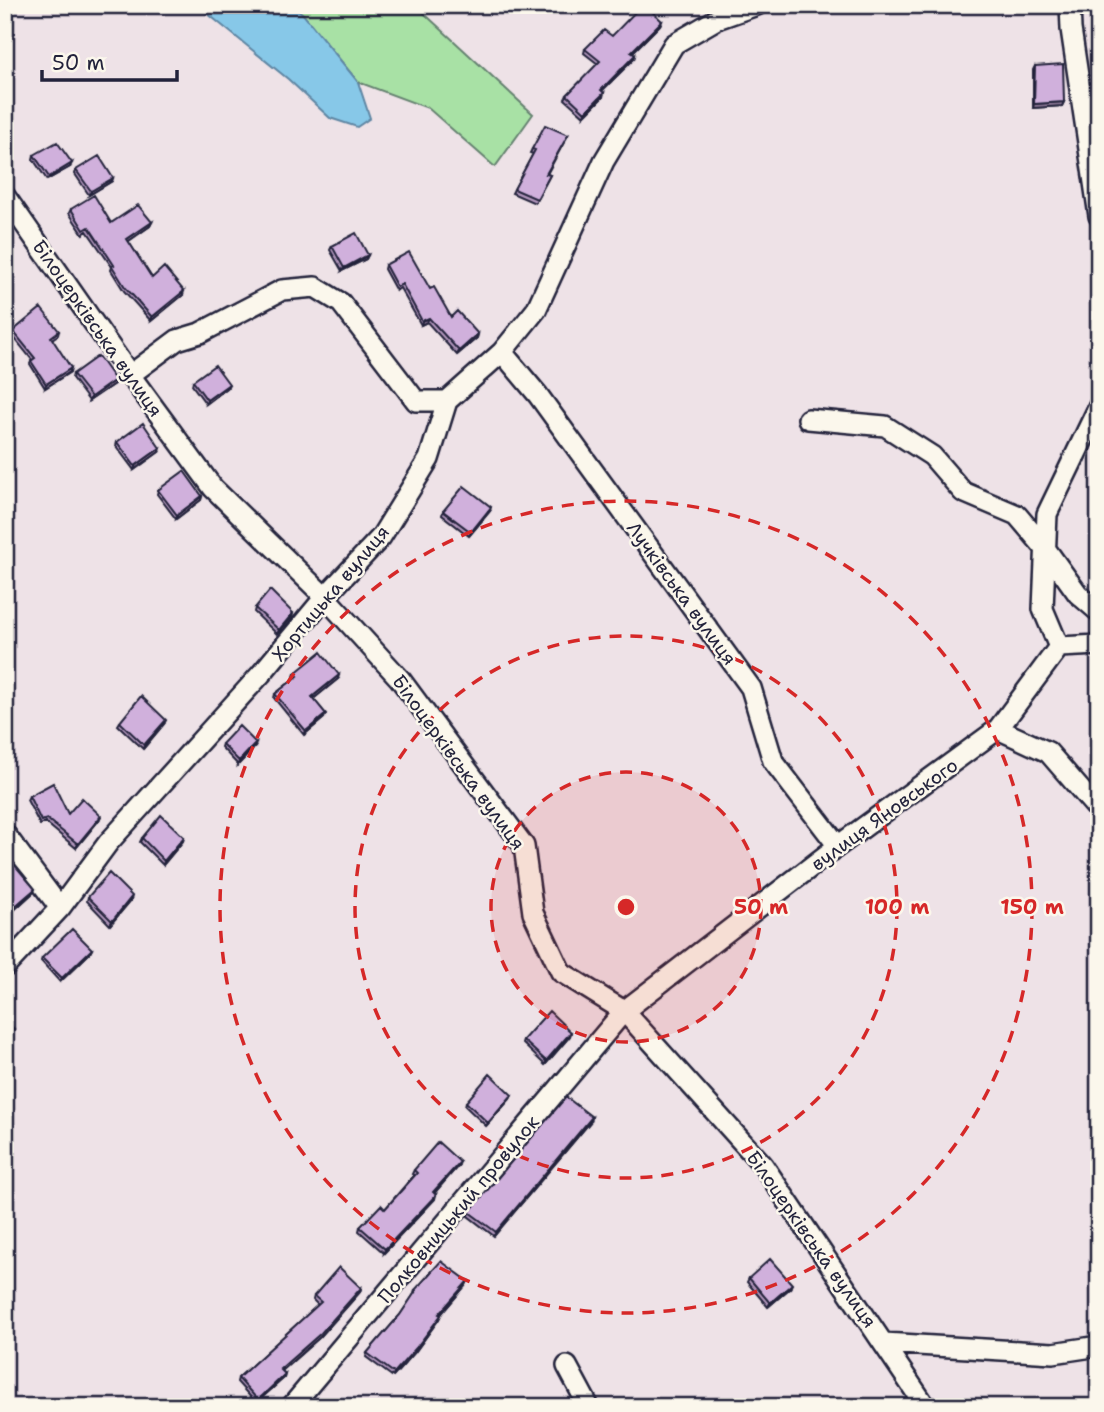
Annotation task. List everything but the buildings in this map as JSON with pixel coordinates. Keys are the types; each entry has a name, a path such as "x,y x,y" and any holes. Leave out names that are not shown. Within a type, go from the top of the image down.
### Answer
{"street":[{"path":"130,375 177,340 200,333 282,290 315,287 341,303 416,401 447,401 502,352 536,310 604,161 674,44 717,19 757,5"},
{"path":"1070,5 1071,29 1099,216"},
{"name":"Білоцерківська вулиця","path":"5,196 13,215 213,488 325,597 400,679 524,846 533,913 561,972 624,1011 763,1165 926,1407"},
{"name":"Лучківська вулиця","path":"502,352 538,395 751,688 773,761 838,846"},
{"name":"Хортицька вулиця","path":"5,967 60,908 108,843 380,537 429,459 447,401"},
{"path":"1099,406 1047,514 1042,609 1059,648 1099,645"},
{"path":"808,419 886,426 932,456 963,492 1017,515 1078,594 1099,612"},
{"name":"вулиця Яновського","path":"624,1011 838,846 998,729 1059,648"},
{"path":"998,729 1048,752 1099,811"},
{"path":"5,834 60,908"},
{"name":"Полковницький провулок","path":"291,1407 624,1011"},
{"path":"884,1343 1053,1353 1099,1346"},
{"path":"567,1366 589,1407"}],"green space":[{"path":"292,5 415,5 533,114 495,167 428,108 358,82"}],"water":[{"path":"197,5 292,5 303,14 358,82 370,118 357,127 330,118 288,79"}]}
